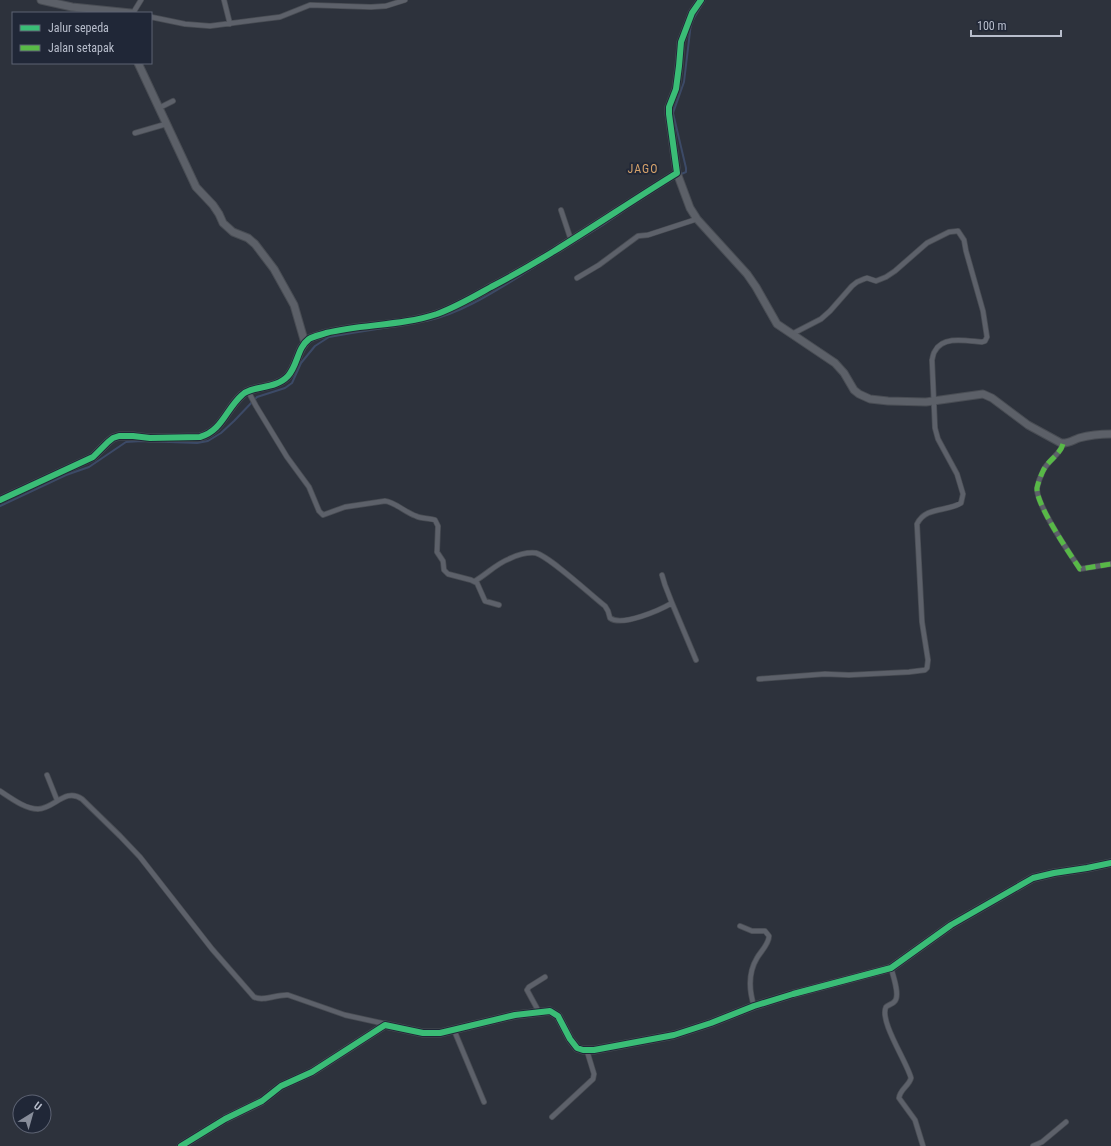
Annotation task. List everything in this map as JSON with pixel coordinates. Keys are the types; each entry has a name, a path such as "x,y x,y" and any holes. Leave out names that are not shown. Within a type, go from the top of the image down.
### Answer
{"street":[{"path":"41,0 72,7 122,12"},
{"path":"133,12 141,0"},
{"path":"224,0 230,24"},
{"path":"152,17 185,24 210,26 280,17 310,5 371,7 386,6 405,0"},
{"path":"701,0 692,13 681,42 680,66 676,89 669,106 677,175 690,208 697,219 747,274 777,324 835,363 844,373 854,390 870,399 926,402 983,394 992,398 1028,425 1063,444 1084,437 1099,434 1111,434"},
{"path":"138,64 196,187 213,205 223,223 233,232 248,238 255,244 274,269 294,305 305,343"},
{"path":"159,108 173,101"},
{"path":"134,133 166,124"},
{"path":"0,500 93,457 113,438 127,436 150,438 200,437 206,435 212,432 224,420 240,396 272,386 286,378 293,369 305,343 313,337 338,330 421,318 437,314 462,303 518,273 677,175"},
{"path":"561,210 571,240"},
{"path":"577,278 599,265 638,236 648,235 697,219"},
{"path":"759,679 825,674 849,675 909,672 925,670 928,668 922,622 916,524 919,519 928,513 957,506 961,503 963,494 957,474 938,439 935,428 932,360 935,350 946,342 982,342 985,341 987,337 983,311 964,240 958,231 949,232 927,243 896,271 886,277 876,281 867,278 857,282 830,312 821,319 791,334"},
{"path":"249,393 287,457 308,487 321,514 323,515 345,507 388,501 418,517 434,520 437,522 438,526 437,552 443,561 446,572 448,574 475,581 479,585 485,601 499,605"},
{"path":"1063,444 1062,449 1043,469 1038,488 1038,497 1053,527 1080,569 1111,564"},
{"path":"475,581 509,559 524,554 536,554 554,564 605,606 610,618 615,621 657,611 672,603"},
{"path":"662,575 696,660"},
{"path":"47,775 57,800"},
{"path":"0,792 25,805 37,809 44,808 57,800 71,795 78,797 140,857 212,949 256,999 284,995 295,997 331,1011 423,1033 454,1030 515,1015 550,1010 557,1014 574,1045 579,1049 587,1051 674,1035 711,1023 754,1006 891,968 951,925 1034,878 1111,863"},
{"path":"740,926 752,931 765,931 769,934 768,941 756,960 749,984 754,1006"},
{"path":"891,968 896,984 896,1000 886,1007 884,1013 895,1044 911,1078 910,1082 901,1092 899,1098 915,1120 923,1146"},
{"path":"539,1012 527,990 529,987 545,977"},
{"path":"181,1146 225,1119 262,1102 281,1086 312,1072 379,1028 387,1025"},
{"path":"454,1030 484,1102"},
{"path":"552,1118 593,1079 594,1074 587,1051"},
{"path":"1034,1146 1042,1142 1066,1122"}],"waterway":[{"path":"679,175 686,172 686,168 673,113 684,82 691,23 701,6"},
{"path":"572,244 622,212"},
{"path":"426,321 468,306 536,266"},
{"path":"0,506 66,475 89,467 126,442 142,441 197,443 208,441 221,433 257,397 285,388 292,383 301,363 315,346 329,337 396,326"}],"marked path":[{"path":"1063,444 1042,473 1037,488 1038,496 1054,529 1080,569 1111,564"}],"cycle path":[{"path":"0,500 93,457 108,442 119,436 150,438 200,437 207,434 219,425 237,401 246,392 270,386 288,376 294,367 302,347 309,339 340,330 410,321 437,314 451,308 538,261 677,173 669,107 676,89 681,42 692,13 701,0"},
{"path":"181,1146 225,1119 262,1101 281,1086 312,1072 385,1025 423,1033 440,1033 515,1015 550,1011 558,1016 570,1039 577,1048 583,1050 594,1050 674,1035 711,1023 754,1006 891,968 951,925 1033,878 1111,863"}],"district":[{"name":"JAGO","path":"643,169"}]}
